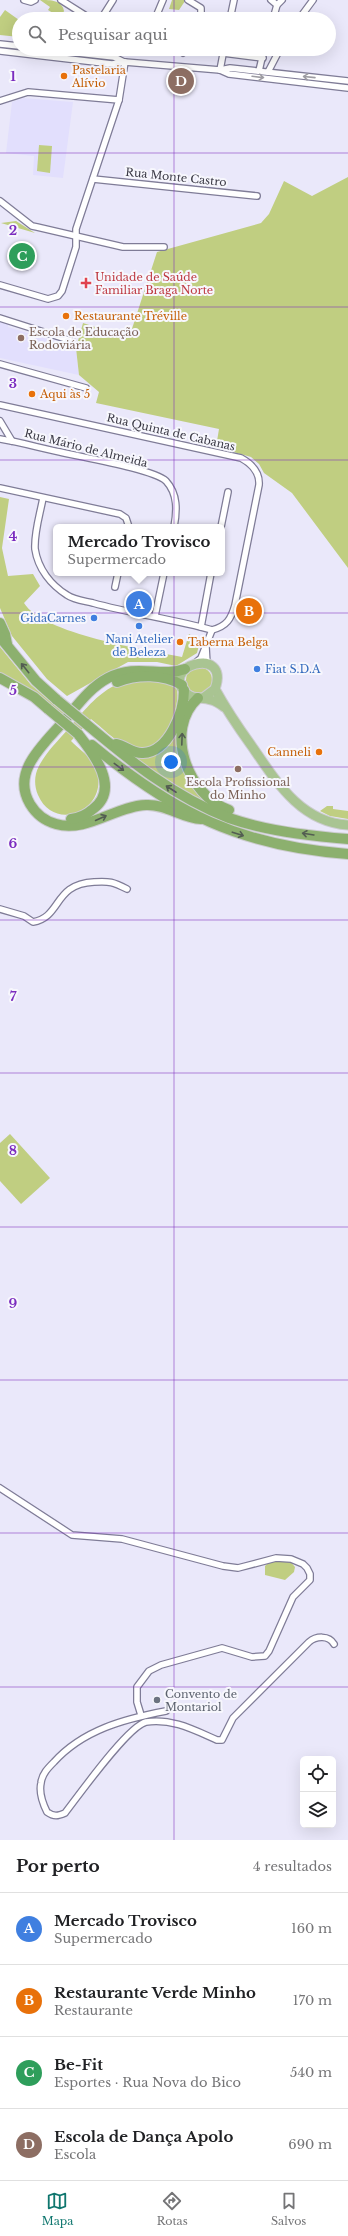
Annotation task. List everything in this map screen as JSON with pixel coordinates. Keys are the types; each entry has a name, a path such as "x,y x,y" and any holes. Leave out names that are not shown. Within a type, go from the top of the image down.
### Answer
{"highway":[{"path":"0,623 5,634 3,640 36,682 108,743 144,771 176,792 229,818 256,826 348,839"},
{"path":"185,669 172,671 136,670 109,678 94,686 29,763 24,786 27,798 39,815 57,825 74,825 94,821 132,806 147,805 157,806 190,818 201,819"},
{"path":"78,734 100,765 105,779 104,789 96,807 86,814 79,818 58,818 44,811 37,803 30,786 31,776 34,766 41,754 88,700 98,692 124,679 154,677 169,679 183,688 181,707 174,724 160,747 142,753 108,743"},
{"path":"0,678 34,697 136,780 169,802 201,819 237,834 272,843 348,854"},
{"path":"201,698 189,709 183,729 182,748 191,776 205,795 221,808 285,831"}],"main road":[{"path":"224,707 188,694 183,688 181,680 185,669 195,663 207,664 212,667 217,677 215,689 224,707 277,784 291,799 319,818 348,825"},
{"path":"201,698 215,689"}],"street":[{"path":"24,0 31,2 35,0"},
{"path":"61,0 80,12"},
{"path":"105,12 113,0"},
{"path":"158,12 164,0"},
{"path":"188,0 201,8 201,12"},
{"path":"231,12 234,0"},
{"path":"271,0 277,5"},
{"path":"275,12 277,5 282,0"},
{"path":"304,12 313,0"},
{"path":"0,44 12,45"},
{"path":"0,52 12,53"},
{"path":"37,56 112,64 124,62 220,70 230,68 348,81"},
{"path":"105,56 114,57 124,62"},
{"path":"220,70 223,56"},
{"path":"251,56 262,58 259,71"},
{"path":"268,72 276,56"},
{"path":"0,285 48,299 58,296 62,291 76,247 76,229 119,100 124,62"},
{"path":"220,70 229,74 348,88"},
{"path":"0,101 28,92 119,100"},
{"name":"Rua Monte Castro","path":"93,179 257,196"},
{"path":"0,201 32,226 124,247 164,247"},
{"path":"0,318 72,341"},
{"path":"0,364 86,388"},
{"name":"Rua Quinta de Cabanas","path":"0,406 241,458 250,463 260,478 235,605 231,618 224,627 212,630"},
{"path":"0,421 12,441"},
{"name":"Rua Mário de Almeida","path":"0,439 120,465 160,477 172,489 175,497 177,508 174,524"},
{"path":"0,488 120,514 126,518 128,524"},
{"path":"222,524 228,492"},
{"path":"43,498 35,549 39,564 45,576 69,596 212,630 201,658 195,663"},
{"path":"115,587 117,576"},
{"path":"155,616 163,576"},
{"path":"200,627 210,576"},
{"path":"206,647 207,664"},
{"path":"0,909 24,916 33,922 43,920 70,887 83,882 111,880 127,890"},
{"path":"0,1488 72,1535 122,1539 223,1566 247,1566 283,1558 298,1561 307,1568 310,1574 310,1580 293,1597 269,1651 265,1656 252,1658 222,1648 161,1665 149,1671 137,1687 136,1702 141,1716"},
{"path":"166,1711 141,1716 83,1737 60,1755 46,1771 41,1781 40,1789 47,1812 52,1816 58,1816 65,1813 113,1753 138,1726 145,1722 170,1722 217,1740 222,1740 233,1718 309,1642 313,1639 323,1637 330,1639 334,1644"}],"shaded area":[{"path":"23,98 73,102 63,178 33,175 34,156 6,153 12,102"},
{"name":"Escola de Educação Rodoviária","path":"0,320 9,323 8,327 76,348 79,375 0,358"}],"green space":[{"path":"40,0 55,1 63,7 64,11 51,12 48,10 50,7"},
{"path":"172,0 185,1 179,10 169,9"},
{"path":"5,10 12,15 12,36 0,35 0,17"},
{"path":"39,145 52,146 50,173 37,171"},
{"path":"348,177 348,568 292,493 264,473 259,464 251,457 216,447 219,429 96,403 99,392 79,375 76,348 83,323 129,338 157,252 261,223 269,214 284,181 312,196"},
{"path":"16,221 35,233 1,223"},
{"path":"0,497 9,499 2,548 8,576 33,574 40,586 24,603 35,614 52,624 73,632 121,645 182,657 189,634 200,641 197,653 176,666 157,662 128,662 67,696 47,679 12,636 0,608"},
{"path":"0,647 31,685 64,713 61,716 0,674"},
{"path":"199,667 208,671 212,680 208,689 199,693 190,689 186,680 190,671"},
{"path":"155,679 176,686 177,704 170,726 164,735 149,749 133,749 120,743 91,719 71,741 88,756 95,767 98,782 96,794 89,804 80,811 68,815 57,813 46,807 38,795 35,777 37,769 53,746 87,707 100,695 115,685 128,681"},
{"path":"186,698 191,701 181,730 195,787 204,801 164,779 135,758 155,755"},
{"path":"327,806 333,806 333,809 348,811 348,819 330,816 320,811"},
{"path":"10,1134 50,1178 21,1204 0,1181 0,1143"},
{"path":"289,1560 295,1567 294,1572 285,1580 265,1575 265,1566 268,1563"}],"place":[{"name":"Pastelaria Alívio","path":"64,76"},
{"name":"Escola de Dança Apolo","path":"181,81"},
{"name":"Be-Fit","path":"22,256"},
{"name":"Unidade de Saúde Familiar Braga Norte","path":"86,283"},
{"name":"Restaurante Tréville","path":"66,316"},
{"name":"Escola de Educação Rodoviária","path":"21,338"},
{"name":"Aqui às 5","path":"32,394"},
{"name":"Mercado Trovisco","path":"139,604"},
{"name":"Restaurante Verde Minho","path":"249,611"},
{"name":"GidaCarnes","path":"94,618"},
{"name":"Nani Atelier de Beleza","path":"139,626"},
{"name":"Taberna Belga","path":"180,642"},
{"name":"Fiat S.D.A","path":"257,669"},
{"name":"Canneli","path":"319,752"},
{"name":"Escola Profissional do Minho","path":"238,769"},
{"name":"Convento de Montariol","path":"157,1700"}]}
